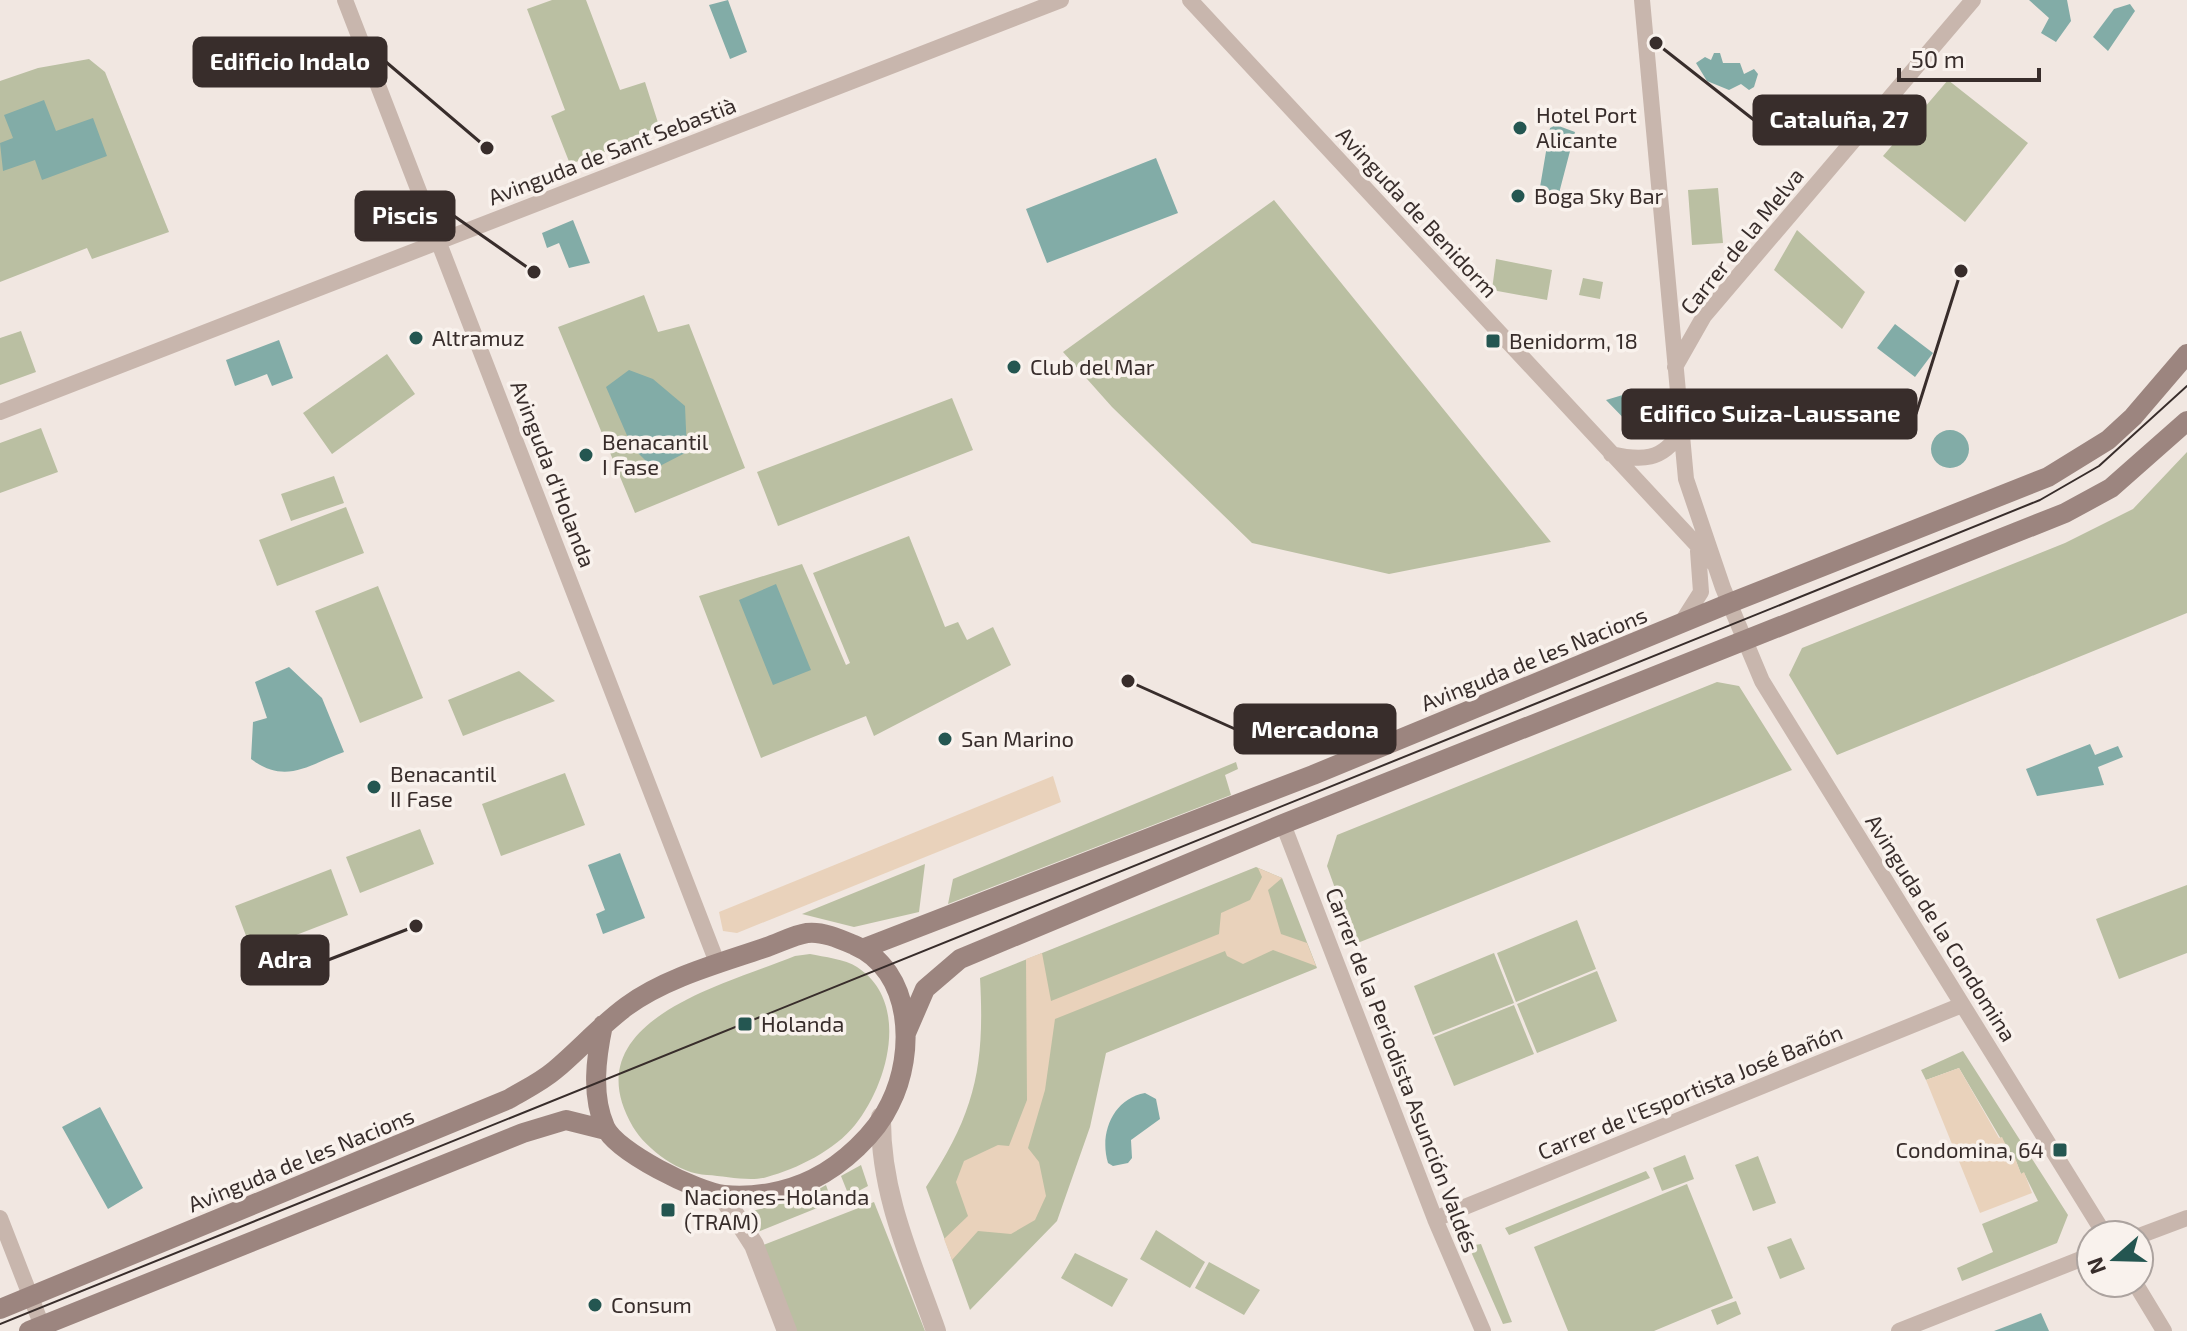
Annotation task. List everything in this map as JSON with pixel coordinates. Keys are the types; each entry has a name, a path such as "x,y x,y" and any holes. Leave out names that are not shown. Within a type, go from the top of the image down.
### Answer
{"main road":[{"name":"Avinguda de les Nacions","path":"862,949 1272,791 1678,627 1727,595 2048,477 2108,440 2187,354"},
{"path":"38,1329 523,1133 566,1120 606,1130 639,1158 675,1177 722,1195 777,1192 814,1179 854,1151 881,1117 900,1076 906,1033 925,989 960,959 1283,824 2065,513 2111,488 2187,421"},
{"path":"606,1130 598,1103 595,1061 603,1025 643,996 809,933 836,938 862,949 892,977 906,1033"},
{"name":"Avinguda de les Nacions","path":"0,1309 509,1099 553,1072 603,1025"}],"street":[{"name":"Avinguda d'Holanda","path":"345,0 718,965"},
{"name":"Avinguda de Sant Sebastià","path":"0,412 1061,0"},
{"name":"Avinguda de Benidorm","path":"1190,0 1697,545 1727,595"},
{"path":"1642,0 1686,479 1727,595"},
{"name":"Carrer de la Melva","path":"1675,367 1704,316 1973,0"},
{"path":"1611,454 1651,458 1666,450 1680,432"},
{"path":"1678,627 1701,592 1702,570 1697,545"},
{"name":"Avinguda de la Condomina","path":"1727,595 1762,681 2095,1219"},
{"name":"Carrer de la Periodista Asunción Valdés","path":"1283,824 1435,1219 1483,1331"},
{"name":"Carrer de l'Esportista José Bañón","path":"1435,1219 1962,1005"},
{"path":"881,1117 881,1158 889,1196 936,1331"},
{"path":"722,1195 754,1245 787,1331"},
{"path":"2155,1230 2187,1218"},
{"path":"2,1228 30,1297 38,1329"},
{"path":"1899,1331 2075,1261"},
{"path":"2145,1299 2164,1331"}],"green space":[{"path":"552,0 586,0 620,90 645,82 661,132 570,164 551,116 565,110 527,9"},
{"path":"89,59 105,72 169,232 92,259 87,248 0,282 0,81 38,68"},
{"path":"1948,80 2028,143 1965,222 1883,156"},
{"path":"1718,188 1723,243 1692,245 1688,190"},
{"path":"1274,200 1551,542 1389,574 1252,543 1112,407 1063,352"},
{"path":"1797,230 1865,292 1842,329 1774,270"},
{"path":"1496,259 1552,270 1547,300 1492,290"},
{"path":"1583,278 1603,282 1600,299 1579,295"},
{"path":"644,295 658,332 689,324 745,468 635,513 558,327"},
{"path":"21,331 36,372 0,385 0,338"},
{"path":"387,354 415,394 332,454 303,413"},
{"path":"952,398 973,450 778,526 757,472"},
{"path":"41,428 58,472 0,493 0,443"},
{"path":"2187,452 2187,613 1837,755 1789,675 1802,648 2065,543 2133,509"},
{"path":"334,476 344,503 291,521 281,494"},
{"path":"346,507 364,553 277,586 259,540"},
{"path":"909,536 945,627 958,622 967,640 993,627 1011,665 874,736 866,716 761,758 699,596 802,564 846,665 850,663 813,573"},
{"path":"378,586 423,698 360,723 315,611"},
{"path":"519,671 555,701 463,736 448,700"},
{"path":"1717,682 1739,686 1792,770 1355,944 1327,866 1337,835"},
{"path":"1236,762 1238,769 1225,775 1231,795 948,904 953,879"},
{"path":"565,773 585,825 501,856 482,804"},
{"path":"420,829 434,864 360,893 346,857"},
{"path":"925,864 919,912 854,927 802,914"},
{"path":"1256,867 1282,878 1317,968 1106,1053 1090,1127 1057,1221 970,1310 926,1187 956,1136 973,1088 981,1038 980,978"},
{"path":"331,869 348,915 252,952 235,906"},
{"path":"2187,885 2187,953 2119,979 2096,919"},
{"path":"1577,920 1596,969 1516,1002 1497,953"},
{"path":"1494,953 1514,1003 1433,1035 1414,986"},
{"path":"810,954 841,960 857,967 874,982 884,1001 889,1022 889,1044 884,1066 877,1088 855,1125 837,1143 815,1157 791,1169 760,1178 697,1174 665,1159 633,1127 619,1090 622,1060 638,1034 664,1013 696,995 795,956"},
{"path":"1597,971 1617,1021 1537,1053 1517,1004"},
{"path":"1514,1005 1534,1054 1454,1086 1434,1037"},
{"path":"1963,1051 2068,1215 2057,1243 1962,1281 1957,1268 1993,1252 1982,1224 2038,1201 1959,1068 1926,1080 1921,1070"},
{"path":"1685,1155 1694,1179 1662,1191 1653,1168"},
{"path":"1758,1156 1776,1203 1753,1211 1735,1165"},
{"path":"861,1165 868,1186 849,1196 841,1176"},
{"path":"1646,1171 1650,1178 1509,1235 1505,1228"},
{"path":"1687,1184 1733,1298 1654,1331 1568,1331 1534,1247"},
{"path":"826,1185 832,1202 755,1233 748,1212 803,1198"},
{"path":"874,1202 925,1331 795,1331 761,1246"},
{"path":"1156,1230 1205,1262 1190,1288 1140,1259"},
{"path":"1791,1238 1805,1269 1780,1279 1767,1247"},
{"path":"1481,1244 1512,1322 1503,1324 1472,1254 1475,1245"},
{"path":"1075,1253 1128,1279 1112,1307 1061,1278"},
{"path":"1209,1262 1260,1290 1244,1315 1195,1288"},
{"path":"1736,1301 1741,1314 1717,1325 1711,1310"}],"sand":[{"path":"1053,776 1061,802 737,933 723,931 719,912"},
{"path":"1258,868 1282,878 1268,890 1281,934 1307,943 1316,966 1273,950 1243,964 1227,956 1225,951 1055,1019 1045,1090 1028,1148 1039,1162 1046,1196 1035,1220 1011,1234 978,1231 952,1260 944,1239 968,1216 956,1182 964,1161 998,1145 1009,1146 1027,1100 1026,959 1042,953 1051,1001 1219,934 1221,913 1250,900 1262,877"},
{"path":"1959,1068 1999,1138 2002,1137 2011,1156 2014,1155 2021,1174 2024,1172 2032,1193 1980,1213 1926,1080"}],"water":[{"path":"728,0 747,52 730,59 709,5"},
{"path":"2029,0 2067,0 2071,21 2056,42 2041,33 2049,18"},
{"path":"2130,4 2135,11 2108,51 2093,37 2114,9"},
{"path":"1714,53 1720,53 1723,63 1740,63 1744,74 1754,69 1758,74 1754,87 1749,90 1741,84 1729,90 1707,81 1696,63 1705,57 1711,60"},
{"path":"44,100 56,131 93,118 107,156 42,180 35,160 3,171 0,143 13,138 4,115"},
{"path":"1556,125 1575,132 1558,197 1539,193 1550,128"},
{"path":"1156,158 1178,213 1047,263 1026,209"},
{"path":"573,220 590,263 569,268 559,243 547,248 542,233"},
{"path":"1895,324 1933,353 1915,377 1877,348"},
{"path":"279,340 293,378 272,386 267,374 235,386 226,360"},
{"path":"629,370 653,379 685,406 687,452 654,469 632,447 606,387"},
{"path":"1636,391 1639,429 1635,430 1606,400"},
{"path":"1950,430 1964,435 1969,449 1964,463 1950,468 1936,463 1931,449 1936,435"},
{"path":"776,584 811,670 773,685 739,600"},
{"path":"289,667 322,698 344,752 308,767 286,772 264,767 251,759 253,722 267,718 255,682"},
{"path":"2090,744 2095,755 2118,746 2123,757 2098,767 2104,785 2037,796 2026,769"},
{"path":"620,853 645,918 603,934 596,914 605,910 588,865"},
{"path":"1145,1093 1156,1099 1160,1119 1131,1140 1132,1158 1128,1163 1113,1166 1108,1163 1105,1140 1111,1119 1124,1102"},
{"path":"100,1107 143,1188 108,1209 62,1127"},
{"path":"2041,1313 2049,1331 1994,1331"}],"tram line":[{"path":"0,1324 2040,500 2099,466 2187,386"}],"place":[{"name":"Cataluña, 27","path":"1656,43"},
{"name":"Hotel Port Alicante","path":"1520,128"},
{"name":"Edificio Indalo","path":"487,148"},
{"name":"Boga Sky Bar","path":"1518,196"},
{"name":"Edifico Suiza-Laussane","path":"1961,271"},
{"name":"Piscis","path":"534,272"},
{"name":"Altramuz","path":"416,338"},
{"name":"Benidorm, 18","path":"1493,341"},
{"name":"Club del Mar","path":"1014,367"},
{"name":"Benacantil I Fase","path":"586,455"},
{"name":"Mercadona","path":"1128,681"},
{"name":"San Marino","path":"945,739"},
{"name":"Benacantil II Fase","path":"374,787"},
{"name":"Adra","path":"416,926"},
{"name":"Holanda","path":"745,1024"},
{"name":"Condomina, 64","path":"2060,1150"},
{"name":"Naciones-Holanda (TRAM)","path":"668,1210"},
{"name":"Consum","path":"595,1305"}]}
